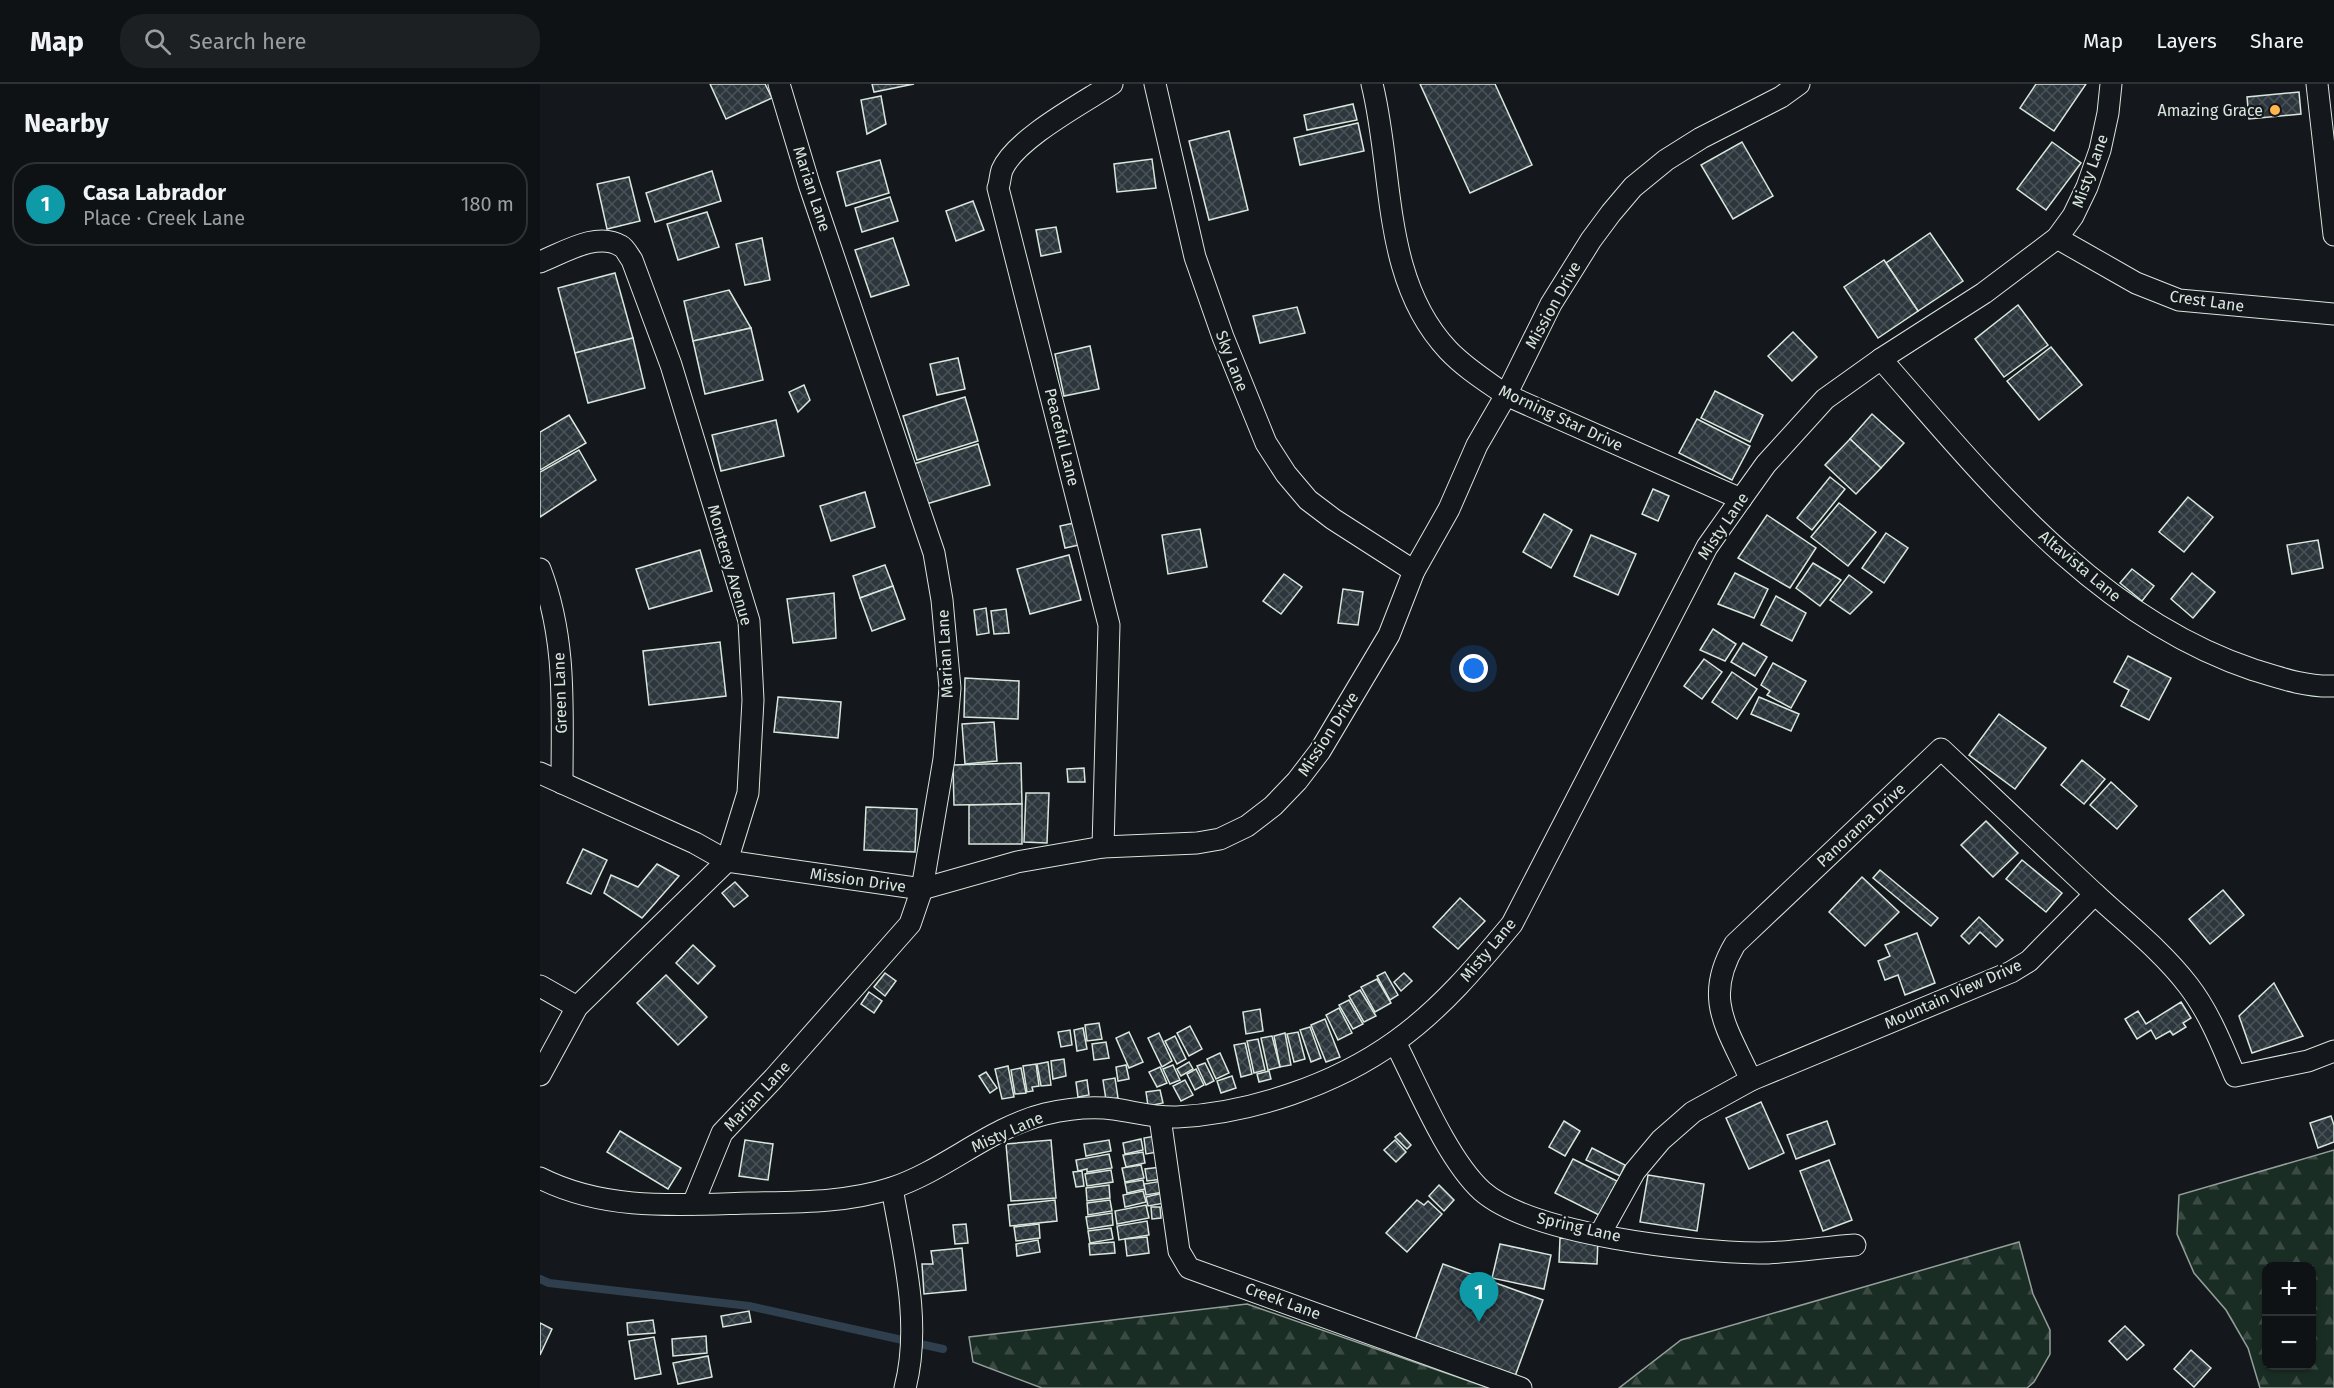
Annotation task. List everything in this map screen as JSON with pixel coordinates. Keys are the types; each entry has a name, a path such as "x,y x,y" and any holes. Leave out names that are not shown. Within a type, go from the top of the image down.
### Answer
{"street":[{"name":"Marian Lane","path":"693,1204 722,1133 774,1078 910,924 922,889 944,759 950,688 942,600 936,565 919,507 809,184 779,84"},
{"name":"Peaceful Lane","path":"1103,847 1109,625 998,188 1002,170 1014,152 1034,135 1112,84"},
{"name":"Sky Lane","path":"1155,84 1195,257 1226,347 1266,443 1286,474 1308,500 1333,519 1414,571"},
{"name":"Morning Star Drive","path":"1372,84 1391,218 1403,264 1414,296 1429,326 1448,350 1474,373 1506,395 1741,499"},
{"name":"Mission Drive","path":"540,773 695,843 728,861 922,889 1017,862 1103,847 1197,843 1220,839 1247,826 1273,806 1297,781 1320,751 1389,635 1414,571 1449,509 1477,445 1506,395 1551,304 1591,240 1634,187 1666,160 1701,138 1781,97 1799,84"},
{"name":"Misty Lane","path":"540,1178 560,1188 592,1198 648,1204 823,1202 858,1197 892,1188 920,1176 987,1138 1042,1114 1063,1110 1111,1108 1160,1118 1210,1115 1266,1102 1339,1075 1395,1042 1441,1003 1477,966 1512,924 1707,546 1766,464 1825,399 1984,293 2058,238 2073,216 2091,178 2106,122 2111,84"},
{"path":"2317,84 2334,236"},
{"name":"Crest Lane","path":"2058,238 2136,283 2179,300 2334,314"},
{"name":"Monterey Avenue","path":"540,262 587,243 605,240 622,246 632,260 671,365 749,621 753,700 748,793 728,861 577,1006 540,1075"},
{"name":"Altavista Lane","path":"1881,360 2005,499 2103,588 2150,621 2201,649 2286,680 2320,687 2334,686"},
{"name":"Green Lane","path":"540,569 551,598 562,659 562,783"},
{"name":"Panorama Drive","path":"1751,1080 1720,1009 1718,991 1726,959 1735,945 1941,750 2095,894"},
{"path":"2095,894 2156,950 2188,986 2220,1040 2235,1076 2308,1061 2334,1051"},
{"name":"Mountain View Drive","path":"1600,1234 1635,1171 1661,1140 1693,1112 1751,1080 2011,972 2029,961 2095,894"},
{"path":"540,986 577,1006"},
{"name":"Spring Lane","path":"1395,1042 1451,1151 1481,1189 1495,1201 1550,1224 1674,1247 1760,1253 1854,1245"},
{"name":"Creek Lane","path":"1160,1118 1179,1251 1190,1268 1521,1388"},
{"path":"892,1188 912,1321 908,1379"}],"green space":[{"path":"2334,1150 2334,1388 2260,1388 2248,1348 2226,1310 2194,1273 2177,1234 2179,1195"},
{"path":"2019,1242 2033,1294 2050,1330 2050,1354 2034,1382 2027,1388 1619,1388 1681,1340"},
{"path":"1247,1304 1489,1388 1042,1388 973,1362 969,1337"}],"building":[{"path":"710,84 765,84 772,98 726,119"},
{"path":"872,84 914,84 874,92"},
{"path":"1420,84 1495,84 1532,165 1470,193"},
{"path":"2036,84 2086,84 2054,131 2020,108"},
{"path":"2299,92 2301,114 2249,119 2247,97"},
{"path":"881,96 886,124 867,134 861,100"},
{"path":"1353,104 1357,120 1307,130 1304,115"},
{"path":"1358,123 1364,151 1300,165 1294,138"},
{"path":"1229,131 1248,210 1209,220 1189,141"},
{"path":"1742,142 1773,196 1733,219 1701,165"},
{"path":"2052,142 2081,163 2046,210 2017,189"},
{"path":"1152,159 1156,188 1117,192 1114,164"},
{"path":"880,160 889,193 846,206 837,172"},
{"path":"712,171 721,201 655,222 646,193"},
{"path":"629,177 640,221 607,229 597,184"},
{"path":"890,197 898,221 862,232 855,208"},
{"path":"973,201 984,230 956,241 946,211"},
{"path":"707,212 719,247 678,260 667,224"},
{"path":"1056,227 1061,252 1041,256 1036,230"},
{"path":"1930,233 1963,281 1918,311 1886,263"},
{"path":"762,238 770,280 745,285 736,244"},
{"path":"893,238 909,285 871,297 855,250"},
{"path":"1884,260 1918,311 1878,338 1844,287"},
{"path":"615,273 633,338 575,353 558,288"},
{"path":"729,290 751,328 693,341 684,301"},
{"path":"2018,305 2048,345 2004,377 1975,339"},
{"path":"1297,307 1305,333 1260,343 1253,316"},
{"path":"751,328 763,380 705,394 693,341"},
{"path":"1793,332 1817,357 1792,381 1768,356"},
{"path":"633,338 645,388 588,403 575,353"},
{"path":"1090,346 1099,389 1064,396 1055,354"},
{"path":"2051,347 2082,385 2039,420 2007,381"},
{"path":"958,358 965,389 937,395 930,364"},
{"path":"804,385 810,400 798,412 789,392"},
{"path":"1715,391 1763,415 1750,442 1701,418"},
{"path":"965,397 978,441 917,460 903,416"},
{"path":"1872,414 1904,443 1881,468 1850,439"},
{"path":"569,415 586,443 540,470 540,432"},
{"path":"1697,419 1750,446 1732,480 1679,453"},
{"path":"776,420 784,456 721,471 712,435"},
{"path":"1850,439 1881,468 1856,494 1825,465"},
{"path":"978,444 990,485 923,505 907,466"},
{"path":"579,450 596,480 540,517 540,472"},
{"path":"1830,477 1845,489 1812,530 1797,518"},
{"path":"1653,489 1669,496 1658,521 1642,514"},
{"path":"865,492 875,527 831,541 820,506"},
{"path":"2188,497 2213,517 2184,552 2159,532"},
{"path":"1839,503 1876,532 1848,566 1811,537"},
{"path":"1544,514 1572,530 1551,568 1523,552"},
{"path":"1767,515 1816,548 1790,588 1738,558"},
{"path":"1074,523 1079,545 1065,548 1060,526"},
{"path":"1200,529 1207,567 1168,574 1162,535"},
{"path":"1886,533 1908,548 1884,583 1862,568"},
{"path":"1591,535 1636,554 1618,595 1574,576"},
{"path":"2318,540 2323,568 2292,574 2287,545"},
{"path":"700,550 712,591 649,609 636,569"},
{"path":"1069,555 1081,600 1030,614 1017,569"},
{"path":"1813,563 1841,580 1820,606 1796,588"},
{"path":"885,565 893,586 860,598 853,576"},
{"path":"2132,569 2154,586 2142,601 2120,583"},
{"path":"1735,573 1768,589 1754,618 1718,604"},
{"path":"2192,573 2215,592 2193,618 2171,599"},
{"path":"1284,574 1302,587 1281,614 1263,601"},
{"path":"1849,575 1872,592 1850,614 1830,600"},
{"path":"893,586 905,619 872,631 860,598"},
{"path":"1343,589 1363,592 1358,625 1338,623"},
{"path":"834,593 836,638 793,643 787,599"},
{"path":"1776,596 1806,613 1792,641 1761,625"},
{"path":"986,608 989,633 977,635 974,610"},
{"path":"1006,609 1009,633 994,634 991,611"},
{"path":"1713,629 1736,644 1725,661 1700,650"},
{"path":"720,642 726,696 649,705 643,651"},
{"path":"1743,643 1767,657 1755,676 1731,662"},
{"path":"2128,656 2171,678 2149,720 2121,706 2129,690 2114,682"},
{"path":"1704,659 1722,672 1702,699 1684,686"},
{"path":"1773,663 1806,681 1791,708 1767,695 1770,691 1761,685"},
{"path":"1732,672 1757,689 1737,719 1712,702"},
{"path":"965,678 1019,681 1018,719 964,717"},
{"path":"778,697 841,702 838,738 774,732"},
{"path":"1759,697 1799,714 1791,731 1751,714"},
{"path":"1999,714 2046,748 2015,789 1969,755"},
{"path":"994,722 997,761 965,764 962,724"},
{"path":"2082,760 2105,779 2084,804 2061,785"},
{"path":"1021,763 1022,804 954,805 953,765"},
{"path":"1084,768 1085,782 1068,782 1067,769"},
{"path":"2111,782 2137,806 2117,829 2090,805"},
{"path":"1026,793 1049,793 1047,843 1024,842"},
{"path":"1022,804 1022,844 969,844 969,805"},
{"path":"866,807 917,809 915,852 864,850"},
{"path":"1986,821 2018,853 1993,877 1961,845"},
{"path":"583,849 607,860 591,894 567,883"},
{"path":"2022,860 2062,893 2046,912 2006,879"},
{"path":"657,864 679,876 642,918 604,893 611,875 638,887"},
{"path":"1880,870 1938,918 1931,926 1873,878"},
{"path":"1862,877 1899,912 1865,946 1829,912"},
{"path":"735,882 748,896 734,907 722,893"},
{"path":"2223,890 2244,915 2210,944 2189,919"},
{"path":"1460,898 1485,921 1458,949 1433,927"},
{"path":"1979,917 2003,940 1996,947 1980,932 1969,944 1961,936"},
{"path":"1917,933 1935,983 1905,995 1898,975 1885,980 1878,961 1890,956 1885,945"},
{"path":"693,945 715,966 698,984 676,963"},
{"path":"1385,972 1398,995 1390,1000 1377,976"},
{"path":"885,973 896,981 885,996 874,987"},
{"path":"1404,973 1412,981 1401,991 1394,982"},
{"path":"666,975 707,1017 678,1045 637,1003"},
{"path":"1377,979 1391,1003 1375,1012 1361,987"},
{"path":"2274,983 2303,1036 2252,1053 2239,1016"},
{"path":"1360,990 1376,1016 1364,1022 1349,996"},
{"path":"869,992 882,1001 874,1013 861,1004"},
{"path":"1349,1000 1363,1024 1353,1029 1339,1005"},
{"path":"2181,1002 2191,1018 2183,1023 2186,1027 2173,1035 2170,1031 2156,1039 2151,1030 2137,1039 2125,1019 2138,1011 2146,1024"},
{"path":"1339,1008 1352,1033 1338,1040 1326,1015"},
{"path":"1260,1009 1263,1031 1246,1034 1243,1012"},
{"path":"1325,1019 1340,1057 1326,1062 1311,1025"},
{"path":"1099,1023 1102,1039 1087,1041 1085,1025"},
{"path":"1190,1026 1202,1049 1189,1056 1177,1033"},
{"path":"1310,1027 1321,1058 1311,1062 1300,1030"},
{"path":"1083,1028 1087,1049 1077,1051 1074,1030"},
{"path":"1070,1030 1072,1045 1061,1047 1058,1032"},
{"path":"1129,1032 1143,1062 1129,1068 1116,1038"},
{"path":"1298,1032 1305,1059 1294,1062 1287,1034"},
{"path":"1159,1033 1172,1061 1162,1067 1148,1038"},
{"path":"1285,1033 1291,1065 1280,1067 1274,1036"},
{"path":"1175,1036 1186,1059 1177,1064 1165,1041"},
{"path":"1272,1036 1280,1067 1268,1070 1261,1038"},
{"path":"1258,1039 1265,1070 1254,1073 1247,1041"},
{"path":"1106,1042 1109,1058 1094,1060 1092,1044"},
{"path":"1245,1043 1252,1074 1241,1077 1234,1045"},
{"path":"1220,1053 1229,1073 1216,1079 1207,1059"},
{"path":"1064,1059 1066,1076 1053,1079 1051,1061"},
{"path":"1048,1062 1051,1085 1041,1086 1037,1064"},
{"path":"1189,1062 1193,1069 1181,1076 1177,1069"},
{"path":"1205,1063 1214,1081 1206,1085 1197,1066"},
{"path":"1036,1064 1039,1086 1032,1087 1033,1091 1027,1092 1023,1066"},
{"path":"1126,1065 1129,1079 1118,1081 1116,1067"},
{"path":"1173,1065 1180,1080 1170,1084 1163,1069"},
{"path":"1008,1066 1014,1097 1002,1099 995,1069"},
{"path":"1160,1067 1167,1083 1157,1087 1149,1072"},
{"path":"1021,1068 1026,1093 1015,1094 1011,1070"},
{"path":"1196,1069 1204,1085 1195,1090 1187,1074"},
{"path":"1269,1071 1271,1079 1259,1082 1257,1074"},
{"path":"986,1072 997,1088 990,1093 979,1076"},
{"path":"1232,1076 1236,1088 1221,1093 1217,1081"},
{"path":"1115,1078 1118,1098 1106,1100 1103,1080"},
{"path":"1087,1080 1089,1095 1078,1097 1076,1082"},
{"path":"1185,1080 1193,1095 1181,1101 1173,1086"},
{"path":"1160,1090 1163,1103 1148,1106 1146,1092"},
{"path":"1761,1102 1784,1153 1749,1169 1726,1118"},
{"path":"2331,1116 2334,1125 2334,1142 2318,1148 2310,1123"},
{"path":"1564,1121 1580,1131 1565,1156 1549,1147"},
{"path":"1827,1121 1835,1144 1796,1159 1787,1135"},
{"path":"620,1131 681,1168 668,1189 607,1152"},
{"path":"1400,1133 1411,1145 1407,1149 1395,1137"},
{"path":"1155,1136 1158,1152 1146,1154 1144,1138"},
{"path":"1141,1139 1143,1150 1125,1154 1123,1143"},
{"path":"745,1140 773,1144 768,1180 739,1176"},
{"path":"1051,1140 1056,1198 1011,1201 1006,1144"},
{"path":"1109,1140 1111,1151 1086,1156 1084,1144"},
{"path":"1395,1140 1406,1152 1396,1162 1384,1150"},
{"path":"1592,1148 1625,1165 1620,1176 1586,1160"},
{"path":"1143,1152 1145,1163 1126,1167 1123,1155"},
{"path":"1109,1154 1112,1168 1078,1171 1076,1160"},
{"path":"1573,1159 1617,1181 1599,1215 1555,1193"},
{"path":"1829,1160 1852,1220 1823,1231 1800,1171"},
{"path":"1141,1165 1144,1178 1125,1182 1122,1168"},
{"path":"1161,1167 1163,1179 1147,1181 1145,1169"},
{"path":"1111,1170 1113,1182 1087,1186 1085,1174"},
{"path":"1082,1171 1084,1186 1076,1187 1073,1172"},
{"path":"1648,1175 1704,1184 1697,1231 1640,1222"},
{"path":"1143,1180 1145,1189 1127,1193 1125,1183"},
{"path":"1162,1181 1164,1192 1146,1195 1144,1184"},
{"path":"1109,1185 1110,1198 1087,1201 1086,1188"},
{"path":"1439,1185 1454,1200 1444,1211 1429,1196"},
{"path":"1143,1191 1146,1202 1125,1207 1123,1195"},
{"path":"1163,1193 1165,1203 1148,1206 1146,1197"},
{"path":"1055,1200 1057,1221 1010,1226 1008,1205"},
{"path":"1110,1200 1112,1211 1088,1215 1087,1203"},
{"path":"1417,1200 1424,1205 1428,1201 1442,1214 1407,1252 1386,1233"},
{"path":"1146,1205 1149,1218 1117,1224 1115,1211"},
{"path":"1151,1207 1160,1207 1161,1218 1152,1219"},
{"path":"1112,1213 1113,1225 1088,1229 1086,1217"},
{"path":"1147,1221 1149,1235 1119,1240 1117,1226"},
{"path":"966,1224 968,1243 955,1244 953,1225"},
{"path":"1039,1224 1040,1238 1016,1241 1014,1227"},
{"path":"1111,1228 1113,1239 1090,1243 1088,1231"},
{"path":"1147,1237 1149,1253 1127,1256 1125,1239"},
{"path":"1560,1238 1598,1240 1597,1264 1559,1262"},
{"path":"1038,1240 1040,1252 1017,1256 1016,1244"},
{"path":"1114,1242 1115,1253 1090,1255 1089,1244"},
{"path":"1500,1244 1551,1255 1544,1289 1492,1278"},
{"path":"962,1248 966,1290 924,1294 922,1264 933,1264 931,1251"},
{"path":"1443,1264 1543,1300 1514,1379 1414,1343"},
{"path":"749,1311 751,1322 723,1327 721,1316"},
{"path":"653,1320 655,1333 628,1335 627,1323"},
{"path":"540,1323 552,1329 540,1355"},
{"path":"2125,1326 2144,1345 2127,1360 2109,1341"},
{"path":"706,1336 707,1353 673,1356 672,1339"},
{"path":"654,1337 661,1374 635,1379 629,1341"},
{"path":"2191,1350 2211,1368 2194,1387 2174,1369"},
{"path":"708,1356 712,1377 678,1384 673,1363"}],"waterway":[{"path":"540,1279 549,1283 749,1306 943,1349"}],"place":[{"name":"Amazing Grace","path":"2275,110"},
{"name":"Casa Labrador","path":"1479,1322"}]}
